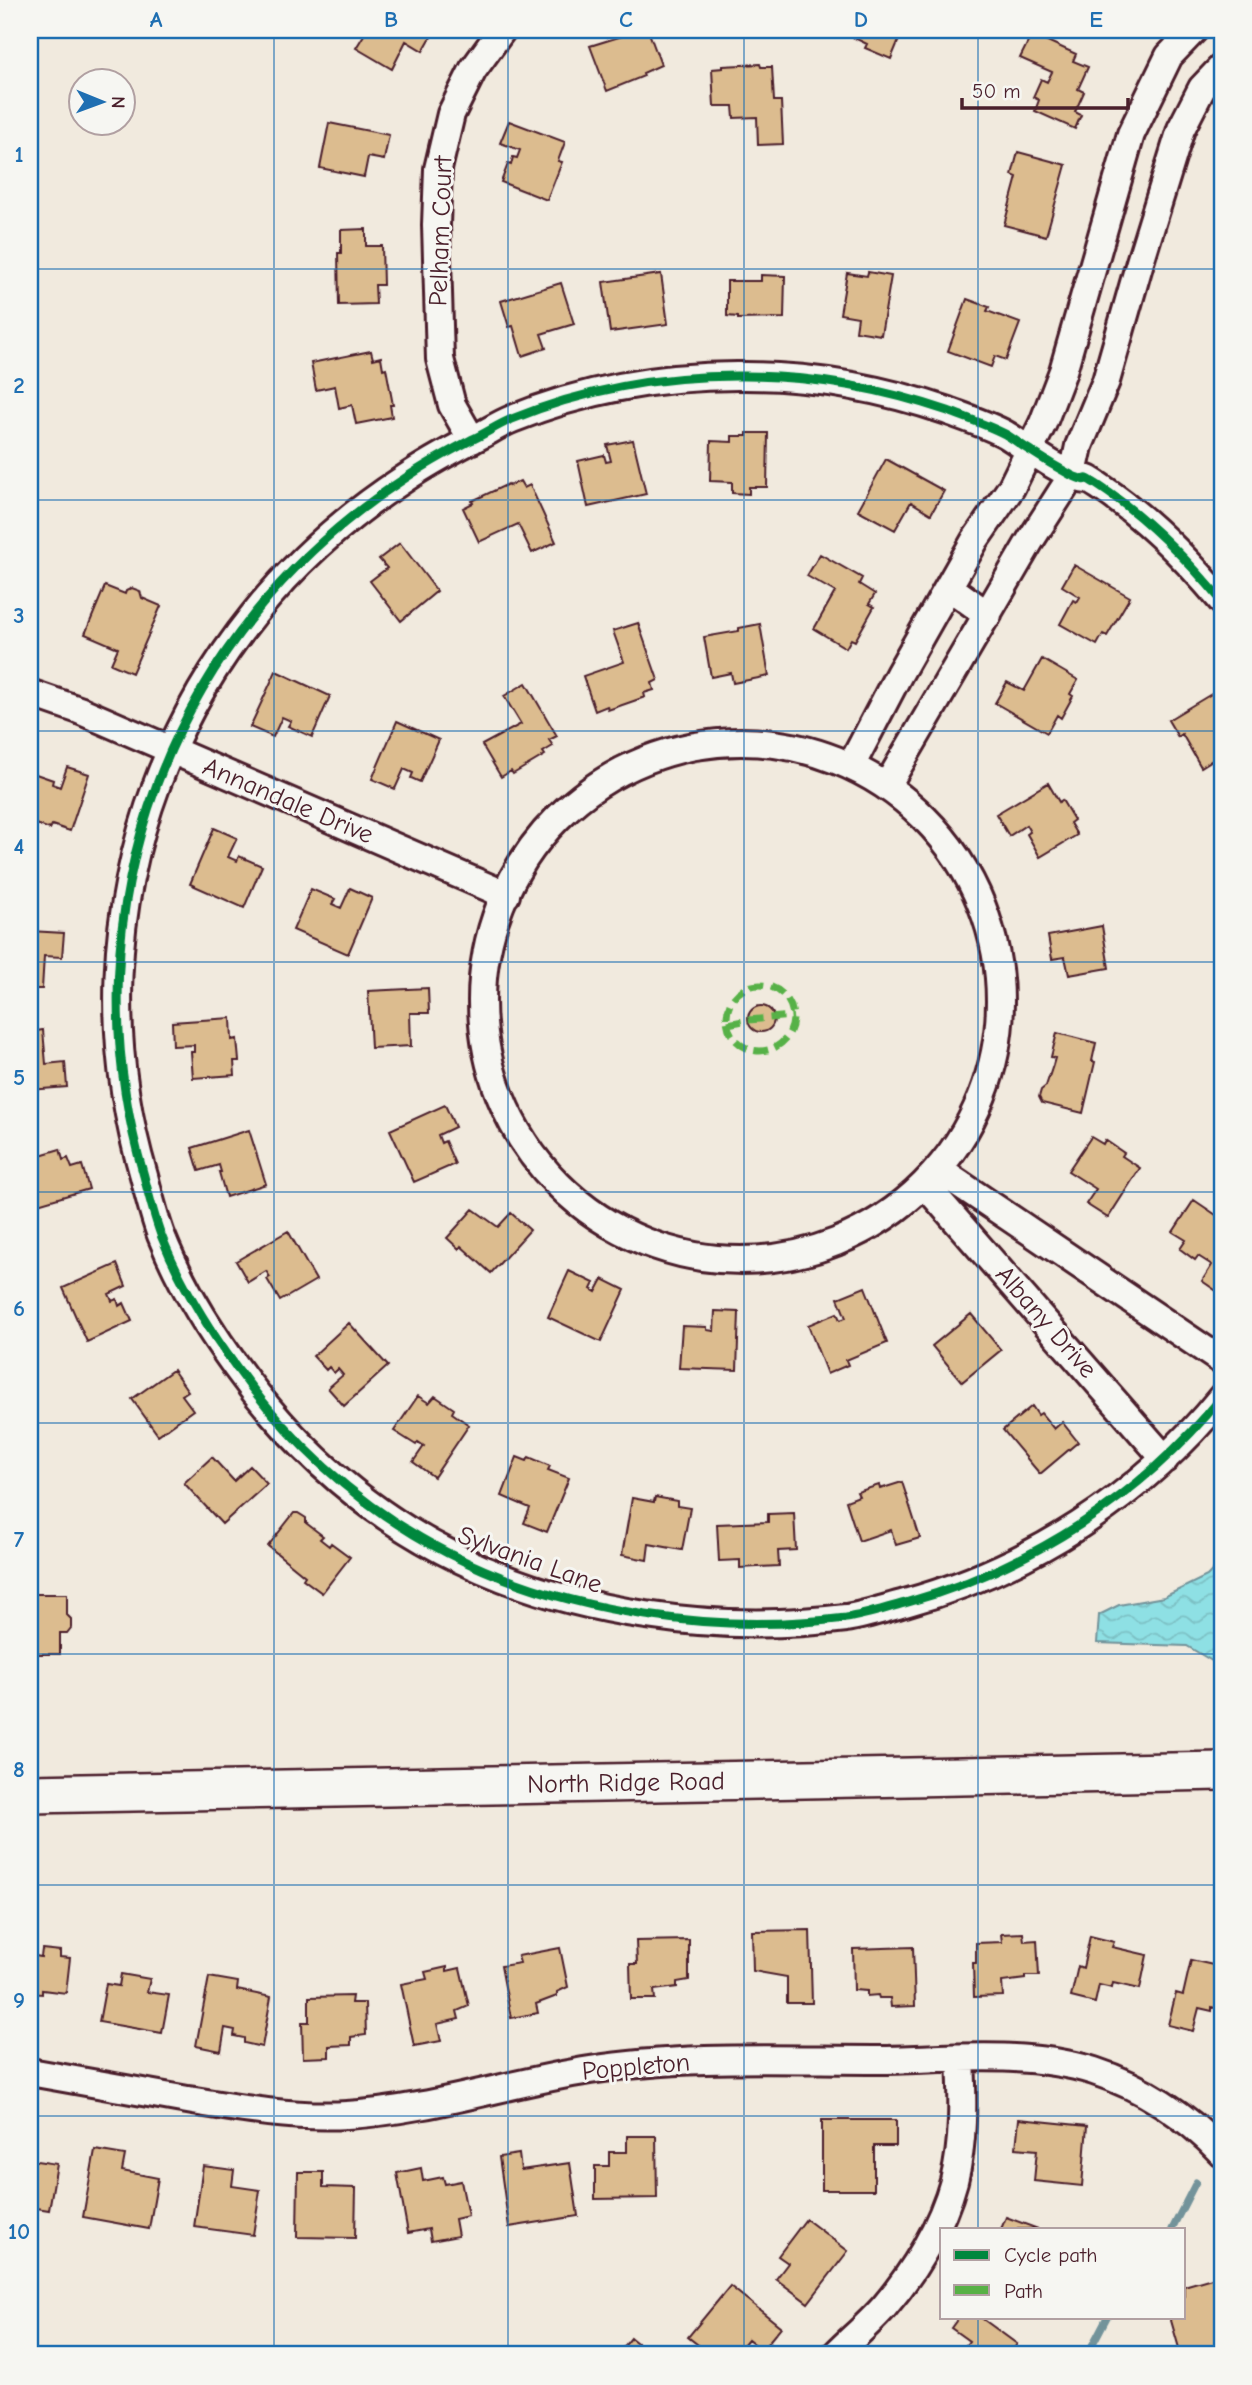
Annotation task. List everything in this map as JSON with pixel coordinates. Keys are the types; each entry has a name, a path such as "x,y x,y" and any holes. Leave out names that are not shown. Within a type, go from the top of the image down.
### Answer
{"street":[{"name":"Pelham Court","path":"472,440 452,405 440,359 436,225 438,169 451,114 473,70 502,30"},
{"path":"852,764 975,540 1011,488 1054,399 1131,134 1169,56 1194,30"},
{"path":"888,784 1072,475 1079,446 1106,381 1139,262 1181,129 1202,88 1222,67"},
{"path":"1097,250 1139,262"},
{"name":"Sylvania Lane","path":"1222,601 1160,533 1091,480 1072,475 1029,451 1004,433 919,401 823,381 748,375 672,379 601,390 504,421 447,451 359,508 282,578 226,649 169,750 137,843 120,934 117,1017 129,1126 160,1233 205,1325 269,1412 338,1481 395,1524 462,1563 545,1592 607,1610 715,1622 851,1618 957,1589 1045,1547 1131,1488 1165,1459 1222,1397"},
{"path":"949,587 988,615"},
{"name":"Annandale Drive","path":"30,693 79,710 506,895"},
{"path":"755,741 797,746 852,764 888,784 925,815 955,858 978,900 993,947 999,995 996,1044 984,1091 963,1136 934,1179 873,1226 818,1251 760,1262 700,1259 660,1248 643,1243 591,1214 547,1174 513,1125 492,1070 483,1011 488,951 515,873 533,845 558,817 586,792 622,769 646,758 704,743 755,741"},
{"name":"Albany Drive","path":"934,1179 1165,1459"},
{"name":"Albany Drive","path":"934,1179 1222,1361"},
{"name":"North Ridge Road","path":"30,1794 1222,1771"},
{"name":"Poppleton","path":"30,2072 248,2110 296,2115 345,2115 410,2109 549,2077 636,2064 695,2061 1034,2058 1095,2072 1141,2091 1186,2120 1222,2153"},
{"path":"835,2355 883,2308 905,2281 946,2206 959,2152 961,2059"}],"water":[{"path":"1222,1560 1222,1667 1187,1646 1097,1643 1099,1615 1119,1605 1164,1597 1207,1576"}],"building":[{"path":"367,30 435,30 423,51 406,41 392,69 356,48"},
{"path":"620,30 648,30 661,65 643,73 644,76 607,91 590,46 622,36"},
{"path":"838,30 903,30 891,59 865,48 867,44"},
{"path":"1032,34 1076,54 1073,61 1088,67 1078,89 1084,92 1075,112 1081,115 1075,129 1035,111 1039,100 1033,97 1041,79 1047,82 1052,72 1020,58"},
{"path":"760,64 761,67 772,67 774,101 781,101 783,144 758,145 757,117 734,118 733,106 714,106 712,69"},
{"path":"509,121 565,142 558,161 562,162 547,200 501,182 508,164 511,165 513,157 517,158 520,150 500,143"},
{"path":"329,123 389,135 384,160 368,157 364,177 320,168"},
{"path":"1018,152 1066,165 1046,236 1004,225 1017,177 1012,175"},
{"path":"366,229 366,246 382,246 383,285 375,285 376,304 339,305 338,253 341,253 341,230"},
{"path":"868,272 891,276 881,335 856,331 858,317 840,314 847,273 867,276"},
{"path":"661,274 668,324 610,332 603,282"},
{"path":"761,275 785,276 784,318 738,319 727,316 727,281 761,281"},
{"path":"561,283 574,324 541,334 546,348 522,356 513,326 509,327 501,301"},
{"path":"967,299 989,307 987,311 1020,323 1006,360 995,356 991,367 948,351"},
{"path":"371,351 373,359 381,357 383,369 386,368 393,405 390,405 392,417 356,424 352,405 339,408 335,386 316,390 311,363"},
{"path":"747,433 768,433 767,487 749,487 749,494 732,493 732,482 710,481 711,441 732,442 732,436 747,436"},
{"path":"633,440 646,494 588,507 578,461 604,455 606,462 611,461 607,445"},
{"path":"886,459 944,491 931,514 911,502 895,530 858,510"},
{"path":"520,481 524,488 530,485 556,542 532,553 518,524 479,542 463,508 473,503 472,501"},
{"path":"400,543 437,591 401,621 370,581 387,568 379,559"},
{"path":"820,554 862,578 859,584 875,594 869,604 874,607 855,641 851,639 846,648 814,629 835,592 807,576"},
{"path":"30,565 36,566 30,614"},
{"path":"1074,565 1130,597 1107,636 1103,634 1097,645 1060,624 1073,600 1077,602 1080,597 1062,586"},
{"path":"105,586 125,594 132,588 140,591 142,598 161,606 132,673 111,664 118,648 85,634"},
{"path":"638,623 658,680 652,683 654,690 644,693 645,697 608,710 607,706 595,711 583,676 624,662 613,631"},
{"path":"760,624 769,676 733,683 731,673 711,677 704,637"},
{"path":"1042,659 1078,680 1061,718 1057,715 1047,733 995,703 1007,682 1024,691"},
{"path":"276,671 330,696 312,737 288,726 291,721 282,717 273,737 250,727"},
{"path":"526,683 557,736 549,740 553,746 543,752 545,755 513,774 511,771 501,777 482,745 521,724 504,696"},
{"path":"1213,693 1222,708 1222,754 1201,767 1182,734 1178,737 1168,720"},
{"path":"397,721 439,740 420,782 411,778 413,773 404,769 395,789 372,779"},
{"path":"67,767 89,774 70,831 52,825 50,829 30,822 30,772 53,780 52,784 60,787"},
{"path":"1048,783 1074,820 1070,823 1077,835 1040,857 1027,834 1030,832 1026,825 1009,836 996,814"},
{"path":"214,828 237,838 228,857 237,861 239,856 262,866 244,908 190,884"},
{"path":"350,888 372,898 348,954 293,930 311,889 335,899 332,904 341,908"},
{"path":"1102,926 1109,968 1069,975 1065,957 1052,959 1048,936"},
{"path":"30,931 64,933 62,957 44,956 42,989 30,989"},
{"path":"428,988 429,1013 410,1013 411,1046 371,1048 368,991"},
{"path":"761,1006 770,1010 774,1019 770,1028 761,1032 752,1028 748,1019 752,1010"},
{"path":"231,1018 232,1040 237,1039 239,1061 234,1061 235,1075 193,1078 191,1052 194,1052 194,1045 173,1046 172,1022"},
{"path":"43,1030 46,1064 65,1062 67,1087 30,1090 30,1032"},
{"path":"1057,1033 1096,1043 1092,1061 1095,1062 1083,1113 1042,1103 1039,1097 1046,1086 1055,1058 1051,1057"},
{"path":"445,1105 455,1127 438,1135 441,1143 445,1141 455,1164 414,1182 390,1130"},
{"path":"249,1130 266,1184 226,1197 219,1165 199,1171 192,1148"},
{"path":"1091,1137 1103,1144 1105,1140 1140,1168 1108,1218 1086,1204 1096,1189 1068,1171"},
{"path":"60,1149 63,1160 68,1158 72,1168 82,1165 89,1189 31,1206 30,1158"},
{"path":"1194,1200 1222,1219 1221,1294 1202,1281 1212,1265 1198,1256 1195,1260 1180,1249 1186,1240 1173,1232"},
{"path":"473,1209 498,1227 511,1213 530,1230 491,1273 461,1246 459,1249 447,1238"},
{"path":"288,1231 316,1280 280,1301 267,1279 270,1277 266,1271 248,1282 236,1261"},
{"path":"117,1264 126,1286 109,1294 112,1301 117,1299 119,1306 124,1303 132,1321 87,1342 63,1288"},
{"path":"569,1271 594,1283 591,1289 596,1292 603,1279 625,1290 601,1342 548,1317"},
{"path":"865,1287 887,1343 846,1360 848,1365 827,1374 808,1325 837,1313 840,1320 846,1318 838,1298"},
{"path":"715,1311 739,1312 737,1370 679,1368 682,1326 707,1327 707,1330 714,1331"},
{"path":"971,1314 1001,1350 962,1382 932,1346"},
{"path":"349,1323 388,1366 344,1406 328,1388 343,1375 338,1369 334,1373 329,1367 326,1370 313,1356"},
{"path":"173,1370 188,1391 182,1395 193,1410 158,1435 132,1399"},
{"path":"418,1396 429,1403 435,1396 454,1409 452,1413 469,1425 434,1477 413,1462 424,1446 418,1442 416,1445 394,1431"},
{"path":"1032,1406 1054,1429 1062,1422 1078,1442 1040,1474 1003,1430"},
{"path":"212,1457 234,1481 250,1466 267,1484 222,1524 184,1483"},
{"path":"517,1457 527,1461 529,1457 550,1466 548,1470 569,1478 547,1532 524,1523 530,1508 502,1496"},
{"path":"902,1482 920,1538 896,1545 891,1530 859,1541 846,1501 859,1496 857,1492"},
{"path":"655,1497 677,1501 677,1506 690,1508 682,1550 649,1544 647,1560 622,1555 632,1498 654,1502"},
{"path":"294,1513 306,1518 306,1523 323,1536 320,1539 329,1546 331,1543 350,1557 322,1593 268,1546"},
{"path":"794,1513 796,1550 778,1551 779,1566 740,1568 740,1560 719,1561 717,1524 768,1522 768,1514"},
{"path":"30,1594 67,1594 67,1615 71,1619 71,1628 67,1633 60,1633 60,1654 30,1654"},
{"path":"810,1930 812,2003 787,2003 787,1977 753,1971 752,1931"},
{"path":"1023,1933 1024,1941 1037,1940 1039,1976 1025,1976 1025,1979 1002,1982 1003,1996 974,1997 973,1963 976,1963 976,1943 1002,1942 1001,1934"},
{"path":"1090,1936 1114,1942 1112,1947 1147,1955 1140,1989 1113,1983 1112,1988 1099,1985 1095,2003 1071,1997 1078,1966 1083,1968"},
{"path":"689,1940 689,1980 677,1982 677,1987 654,1990 655,1999 631,1999 630,1964 637,1964 636,1941"},
{"path":"913,1947 915,2006 891,2007 890,1998 867,1996 867,1991 854,1990 853,1949"},
{"path":"560,1948 568,1987 557,1992 557,1996 536,2004 538,2013 511,2018 501,1966 520,1963 518,1956"},
{"path":"42,1949 60,1951 60,1957 70,1958 66,1993 42,1990 42,1994 30,1993 30,1955 41,1957"},
{"path":"1191,1960 1222,1967 1222,2010 1212,2007 1212,2011 1199,2008 1193,2031 1168,2025 1176,1993 1183,1995"},
{"path":"447,1967 447,1971 460,1968 469,2006 457,2011 459,2019 437,2024 441,2041 414,2046 401,1984 427,1979 425,1972"},
{"path":"121,1974 150,1979 147,1992 169,1995 162,2033 99,2022 106,1984 119,1986"},
{"path":"209,1977 238,1982 237,1990 271,1997 262,2047 244,2043 244,2038 234,2036 235,2030 225,2028 221,2051 196,2046"},
{"path":"352,1996 351,2003 365,2003 366,2035 351,2037 351,2045 329,2046 329,2057 303,2058 302,2022 309,2022 309,1997"},
{"path":"1019,2119 1087,2126 1082,2186 1034,2181 1037,2150 1016,2148"},
{"path":"822,2120 896,2120 896,2146 874,2146 874,2190 822,2190"},
{"path":"627,2136 656,2136 657,2198 595,2199 595,2166 609,2166 609,2152 627,2152"},
{"path":"95,2150 125,2155 122,2171 158,2178 149,2229 83,2217"},
{"path":"519,2154 521,2170 570,2163 578,2216 509,2227 499,2157"},
{"path":"30,2160 57,2164 49,2210 30,2207"},
{"path":"203,2166 234,2170 232,2186 260,2190 253,2235 194,2227"},
{"path":"421,2168 423,2181 443,2177 445,2184 461,2181 468,2216 455,2219 458,2236 431,2241 429,2229 408,2233 397,2173"},
{"path":"298,2172 323,2172 323,2187 356,2188 355,2238 297,2237"},
{"path":"1006,2217 1035,2228 1001,2228"},
{"path":"806,2219 848,2251 808,2303 776,2279 788,2263 778,2256"},
{"path":"1222,2275 1222,2347 1181,2355 1170,2318 1186,2318 1186,2285"},
{"path":"730,2286 781,2327 762,2350 748,2339 735,2355 711,2355 688,2337"},
{"path":"958,2318 981,2318 1017,2344 1009,2355 958,2355 969,2341 951,2328"},
{"path":"631,2338 652,2355 617,2355"}],"waterway":[{"path":"1173,2228 1196,2182"},
{"path":"1087,2355 1106,2318"}],"marked path":[{"path":"760,985 783,995 793,1018 783,1041 760,1051 737,1041 727,1018 737,995 760,985"},
{"path":"728,1024 793,1016"}],"cycle path":[{"path":"1222,601 1165,539 1099,486 1088,479 1083,480 1066,472 998,431 922,403 844,384 737,376 651,382 594,393 539,409 501,424 404,479 323,541 254,614 199,695 157,784 130,878 119,976 123,1076 144,1176 161,1235 177,1270 215,1337 277,1418 319,1463 366,1502 415,1535 468,1563 524,1586 583,1603 696,1621 796,1622 846,1618 876,1611 995,1571 1080,1525 1156,1467 1222,1397"}]}
